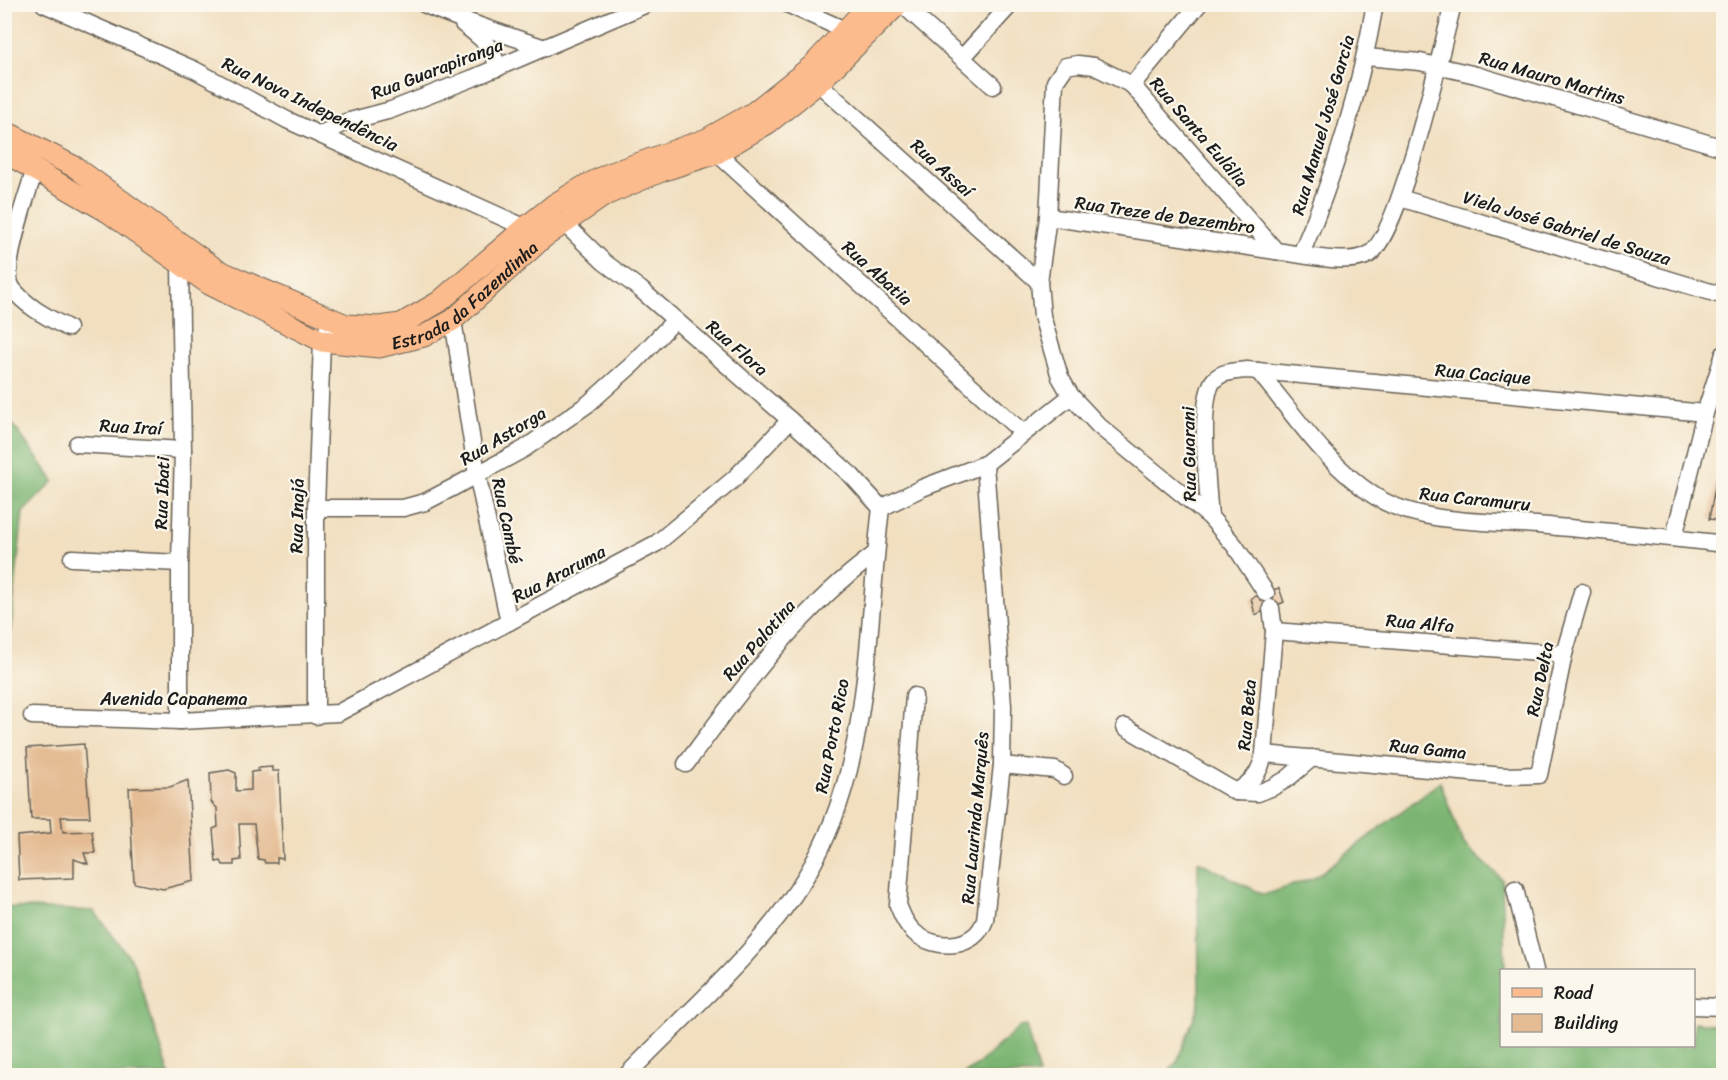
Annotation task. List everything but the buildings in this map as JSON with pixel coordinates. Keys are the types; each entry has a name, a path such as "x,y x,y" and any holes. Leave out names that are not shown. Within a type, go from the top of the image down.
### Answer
{"main road":[{"name":"Estrada da Fazendinha","path":"4,152 108,212 180,266 209,284 322,341 379,347 424,336 453,320 535,232 555,204 609,174 712,146 781,93 847,31 870,4"},
{"name":"Estrada da Fazendinha","path":"4,131 75,167 217,270 332,319 367,328 401,324 439,302 535,232 563,222 629,183 768,123 818,83 900,4"}],"street":[{"name":"Rua Nova Independência","path":"44,4 195,70 287,120 535,232"},
{"path":"424,4 539,50"},
{"name":"Rua Guarapiranga","path":"321,134 346,122 361,119 498,68 647,4"},
{"path":"787,4 847,31"},
{"path":"900,4 963,57 993,86"},
{"path":"963,57 1011,4"},
{"path":"1132,85 1199,4"},
{"name":"Rua Manuel José Garcia","path":"1302,254 1318,216 1366,57 1375,4"},
{"path":"1276,251 1355,259 1368,255 1380,244 1400,198 1454,4"},
{"path":"455,18 489,44 494,52 498,68"},
{"name":"Rua Mauro Martins","path":"1366,57 1436,65 1724,148"},
{"name":"Rua Santa Eulâlia","path":"1210,517 1099,426 1071,396 1053,361 1042,316 1038,282 1048,218 1055,82 1066,66 1078,64 1094,66 1132,85 1276,251"},
{"name":"Rua Assaí","path":"818,83 1038,282"},
{"path":"351,147 361,119"},
{"name":"Rua Abatia","path":"712,146 1023,433"},
{"path":"35,169 9,254 7,272 11,287 25,301 42,315 68,328"},
{"name":"Viela José Gabriel de Souza","path":"1400,198 1724,296"},
{"name":"Rua Treze de Dezembro","path":"1048,218 1276,251"},
{"name":"Rua Flora","path":"563,222 604,262 790,420 852,476 880,508"},
{"name":"Rua Ibati","path":"180,266 183,450 180,722"},
{"name":"Rua Inajá","path":"316,716 316,508 322,341 332,319"},
{"name":"Rua Cambé","path":"453,320 477,474 509,622"},
{"name":"Rua Astorga","path":"316,508 403,508 425,502 524,449 588,404 634,363 675,320"},
{"path":"1674,537 1705,413 1724,354"},
{"name":"Rua Guarani","path":"1258,371 1230,371 1216,378 1207,392 1205,419 1210,517 1235,546 1268,601 1274,631"},
{"name":"Rua Cacique","path":"1258,371 1705,413"},
{"name":"Rua Caramuru","path":"1258,371 1324,450 1372,494 1393,507 1416,513 1463,519 1674,537 1724,544"},
{"path":"880,508 922,488 985,464 1071,396"},
{"name":"Rua Araruma","path":"316,716 338,713 354,705 657,543 734,479 790,420"},
{"name":"Rua Iraí","path":"77,444 183,450"},
{"name":"Rua Laurinda Marquês","path":"914,696 898,905 904,921 914,932 928,940 953,945 974,938 981,931 989,901 1002,765 1003,706 985,464"},
{"name":"Rua Porto Rico","path":"626,1076 769,926 806,876 824,843 840,804 858,725 880,508"},
{"name":"Rua Palotina","path":"686,764 754,673 795,627 831,590 875,554"},
{"path":"72,558 180,563"},
{"name":"Rua Delta","path":"1539,775 1563,654 1582,592"},
{"name":"Rua Alfa","path":"1274,631 1563,654"},
{"name":"Rua Beta","path":"1236,792 1251,782 1261,770 1274,631"},
{"name":"Avenida Capanema","path":"32,716 180,722 316,716"},
{"path":"1125,727 1236,792 1258,792 1273,787 1287,779 1312,758"},
{"name":"Rua Gama","path":"1264,754 1504,776 1539,775"},
{"path":"1002,765 1055,770 1064,776"},
{"path":"1515,889 1535,969"},
{"path":"1695,1006 1724,1007"}],"green space":[{"path":"5,414 54,481 23,512 5,683"},
{"path":"1440,782 1463,843 1502,879 1505,969 1500,969 1500,1047 1695,1047 1695,1022 1723,1025 1723,1075 1165,1075 1177,1062 1199,1004 1198,861 1264,895 1314,878"},
{"path":"5,907 94,911 133,962 170,1075 5,1075"},
{"path":"1026,1026 1039,1075 962,1075 975,1067 1019,1027"}]}
